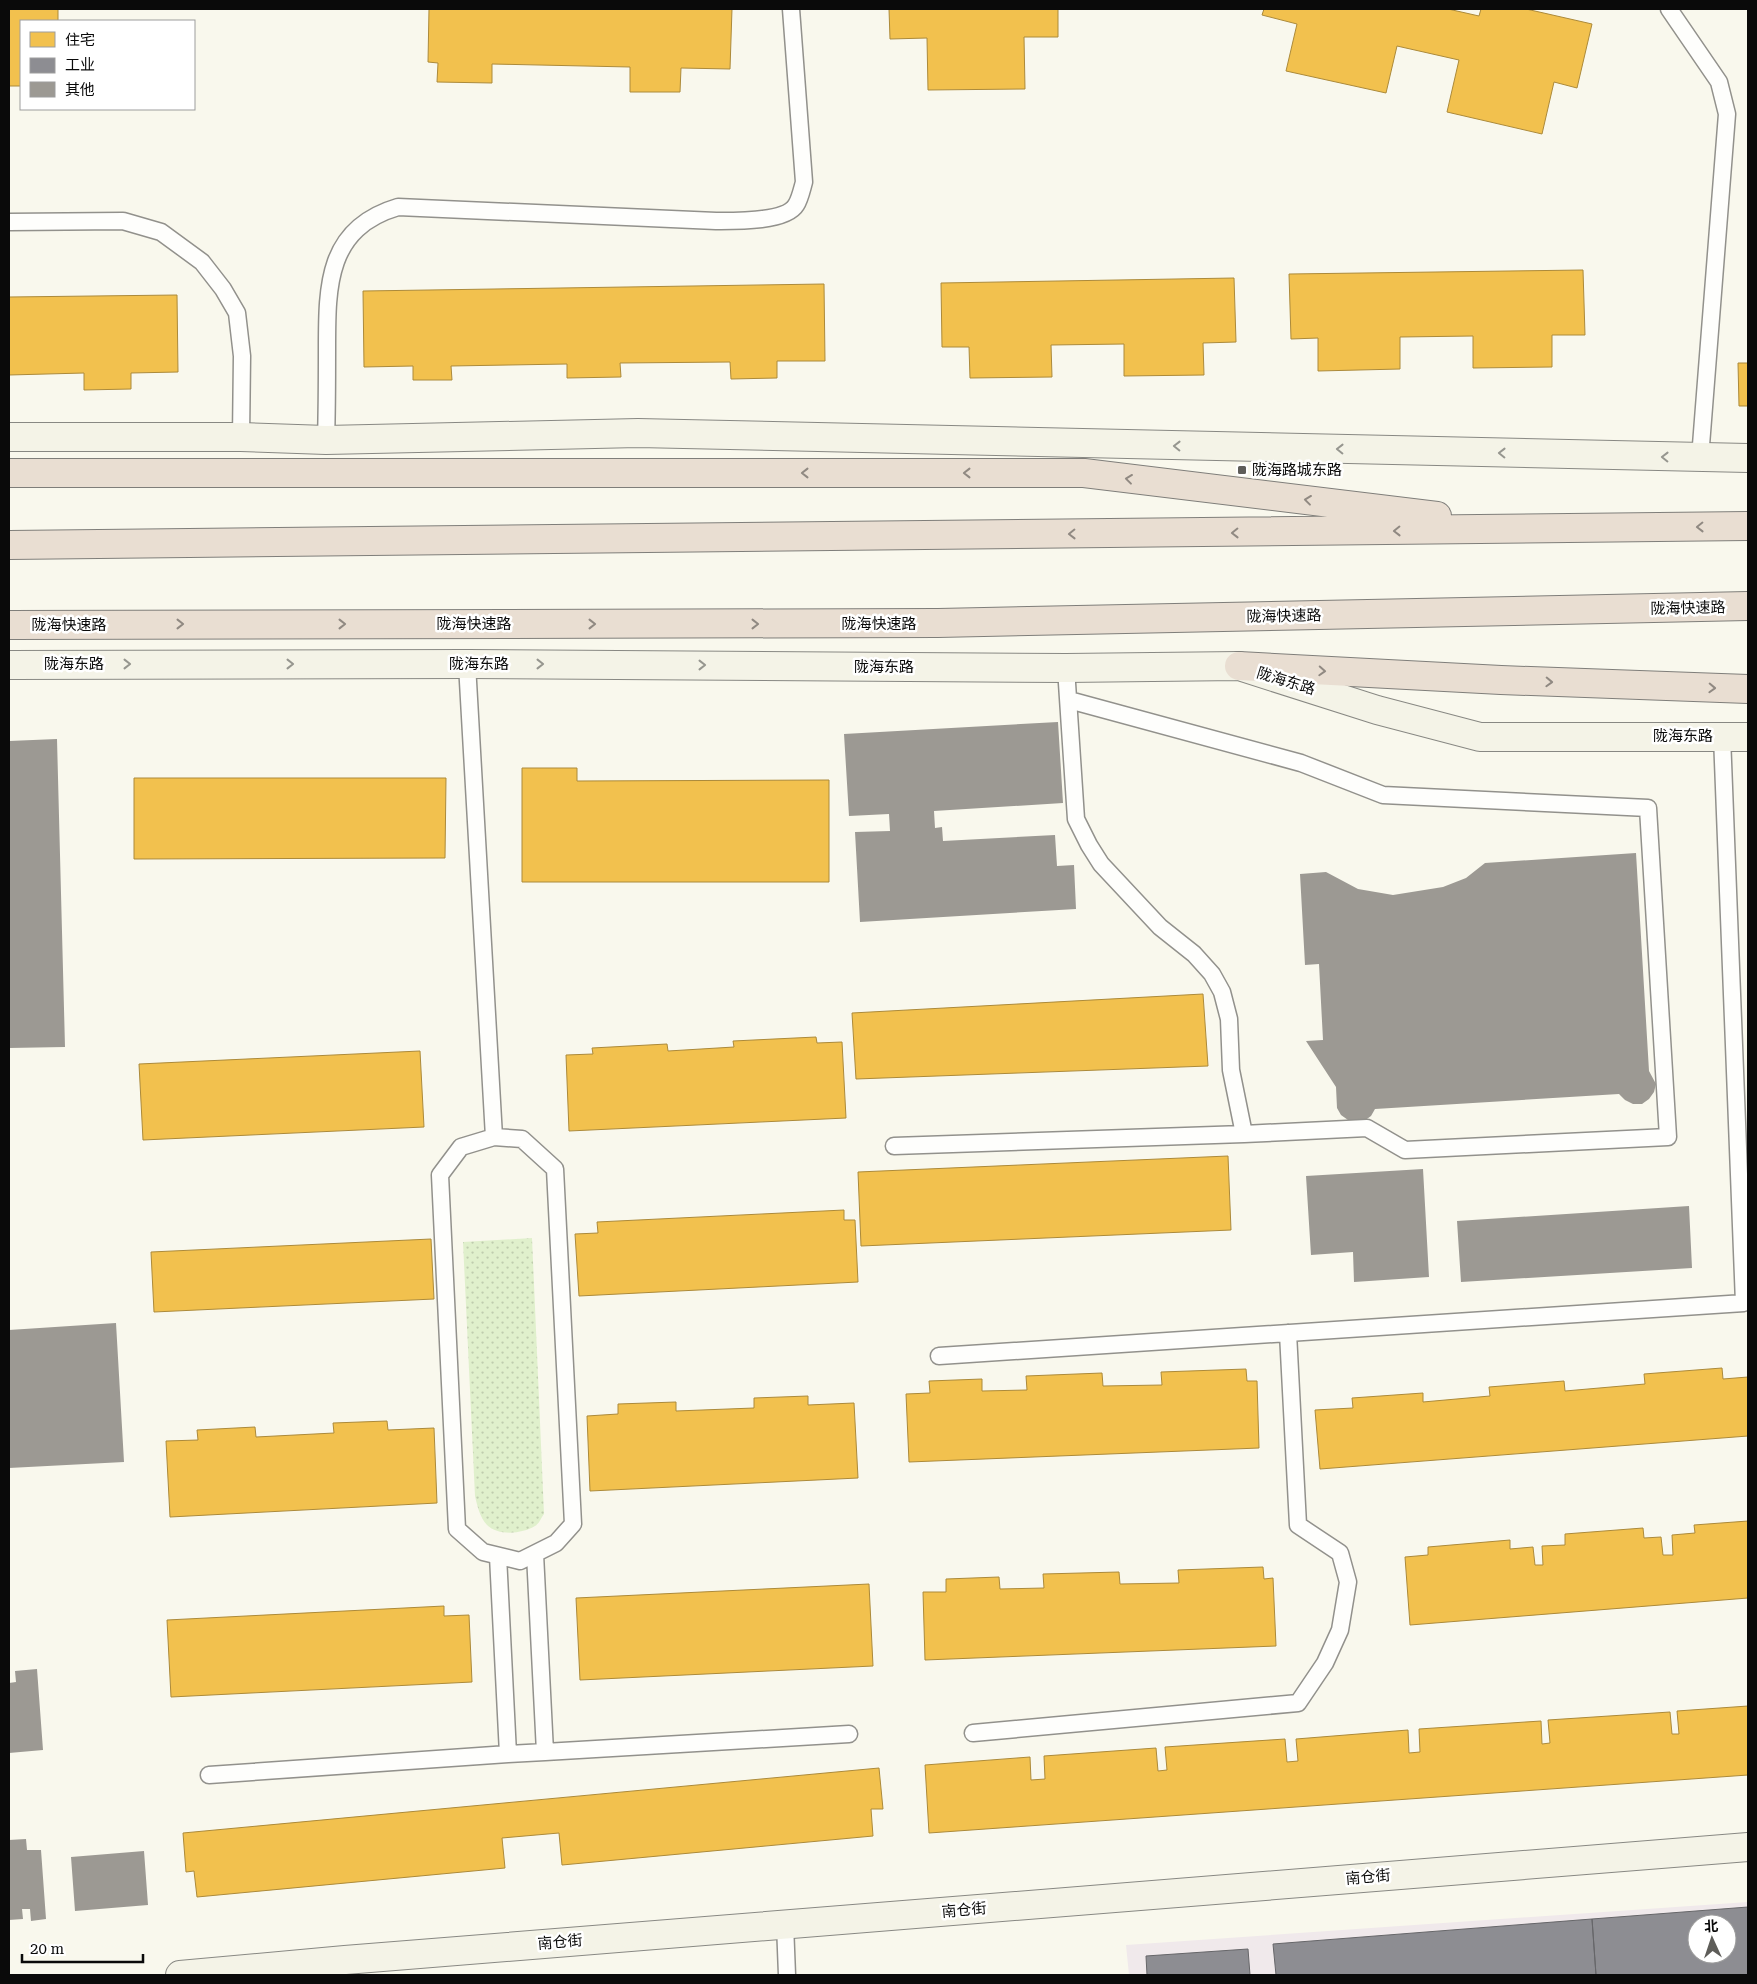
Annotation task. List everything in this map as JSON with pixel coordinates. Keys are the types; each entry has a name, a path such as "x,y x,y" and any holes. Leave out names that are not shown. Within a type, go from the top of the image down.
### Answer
{"highway":[{"path":"9,473 1084,473 1547,530"},
{"path":"9,545 1547,530 1748,526"},
{"name":"陇海快速路","path":"9,625 938,624 1748,606"},
{"path":"1239,666 1501,680 1748,689"}],"street":[{"path":"9,437 241,437 326,440 638,433 1748,458"},
{"name":"陇海东路","path":"9,665 467,664 1066,668 1239,666 1377,710 1480,737 1735,736"},
{"name":"南仓街","path":"180,1975 345,1968 785,1924 1748,1847"}],"lane":[{"path":"326,440 327,298 334,264 354,231 379,213 398,207 706,221 750,221 780,215 796,206 804,182 791,9"},
{"path":"1668,9 1719,82 1727,114 1700,458"},
{"path":"9,222 123,221 161,232 202,262 223,289 237,313 242,356 241,437"},
{"path":"467,664 494,1137"},
{"path":"1066,668 1076,819 1101,864 1160,927 1194,954 1212,974 1222,992 1229,1019 1231,1070 1244,1134"},
{"path":"894,1146 1367,1128 1405,1150 1668,1137 1648,808 1383,794 1300,763 1069,700"},
{"path":"939,1356 1744,1303 1735,736"},
{"path":"494,1137 522,1139 555,1169 573,1524 556,1543 520,1561 483,1552 457,1529 440,1175 460,1147 494,1137"},
{"path":"973,1732 1298,1703 1326,1664 1340,1630 1348,1582 1340,1553 1298,1525 1288,1333"},
{"path":"535,1554 545,1752"},
{"path":"498,1556 508,1754"},
{"path":"209,1775 508,1754 849,1734"},
{"path":"785,1924 787,1975"}],"shaded area":[{"path":"1748,1902 1748,1975 1129,1975 1126,1945"}],"green space":[{"path":"532,1238 544,1514 538,1524 530,1529 510,1533 497,1531 487,1525 482,1519 475,1496 463,1242"}],"building: 住宅":[{"path":"9,9 58,9 58,20 20,20 20,86 9,86"},
{"path":"429,9 732,9 730,69 681,68 680,92 630,92 630,67 492,64 492,83 437,82 438,63 428,62"},
{"path":"889,9 1058,9 1058,37 1024,37 1025,89 928,90 927,38 890,39"},
{"path":"1264,9 1448,9 1479,16 1481,9 1526,9 1592,24 1577,88 1554,82 1542,134 1447,112 1459,60 1397,46 1386,93 1286,71 1297,24 1262,15"},
{"path":"1583,270 1585,335 1552,335 1552,367 1473,368 1473,336 1400,337 1400,369 1318,371 1318,338 1291,339 1289,274"},
{"path":"1234,278 1236,342 1203,343 1204,375 1124,376 1124,344 1051,345 1052,377 970,378 969,347 942,347 941,283"},
{"path":"824,284 825,361 777,361 777,378 731,379 730,362 620,363 621,377 567,378 567,364 451,366 452,380 413,380 413,366 364,367 363,291"},
{"path":"177,295 178,372 131,373 131,389 84,390 84,373 9,375 9,297"},
{"path":"1738,363 1748,363 1748,406 1739,406"},
{"path":"522,768 577,768 577,781 829,780 829,882 522,882"},
{"path":"134,778 446,778 445,858 134,859"},
{"path":"1203,994 1208,1066 856,1079 852,1013"},
{"path":"816,1037 817,1043 842,1042 846,1118 569,1131 566,1055 593,1054 592,1048 667,1044 668,1051 734,1047 733,1041"},
{"path":"420,1051 424,1127 143,1140 139,1064"},
{"path":"1228,1156 1231,1230 861,1246 858,1172"},
{"path":"844,1210 844,1220 855,1220 858,1282 579,1296 575,1234 598,1233 597,1222"},
{"path":"431,1239 434,1299 154,1312 151,1252"},
{"path":"1722,1368 1723,1379 1748,1377 1748,1436 1320,1469 1315,1410 1353,1408 1352,1398 1423,1393 1423,1402 1490,1396 1489,1387 1564,1381 1565,1391 1645,1384 1644,1374"},
{"path":"1246,1369 1247,1381 1257,1381 1259,1448 909,1462 906,1394 930,1393 929,1381 982,1379 982,1391 1027,1390 1026,1376 1102,1373 1103,1386 1162,1385 1161,1372"},
{"path":"808,1396 808,1405 854,1403 858,1478 590,1491 587,1416 618,1414 618,1404 676,1402 676,1411 754,1408 754,1398"},
{"path":"387,1421 388,1430 434,1428 437,1503 170,1517 166,1441 198,1440 197,1430 255,1427 256,1437 334,1433 333,1423"},
{"path":"1748,1521 1748,1598 1410,1625 1405,1557 1428,1555 1428,1547 1510,1540 1510,1549 1533,1547 1535,1565 1543,1565 1542,1546 1565,1545 1565,1534 1643,1528 1644,1538 1661,1537 1663,1555 1673,1555 1672,1535 1695,1533 1694,1525"},
{"path":"1263,1567 1264,1579 1273,1578 1276,1646 925,1660 923,1592 946,1592 946,1579 999,1577 1000,1589 1044,1588 1043,1574 1119,1572 1120,1584 1179,1583 1178,1570"},
{"path":"869,1584 873,1666 580,1680 576,1598"},
{"path":"444,1606 444,1616 469,1615 472,1682 171,1697 167,1620"},
{"path":"1748,1706 1748,1775 929,1833 925,1765 1030,1757 1031,1780 1045,1779 1044,1756 1156,1748 1158,1771 1167,1770 1165,1747 1285,1739 1287,1762 1298,1761 1296,1739 1408,1730 1409,1753 1420,1752 1419,1729 1541,1721 1542,1744 1550,1743 1548,1720 1670,1712 1672,1734 1679,1734 1677,1711"},
{"path":"879,1768 883,1809 871,1809 873,1836 562,1865 559,1833 502,1838 505,1868 197,1897 194,1871 186,1872 183,1833"}],"building: 工业":[{"path":"1748,1907 1748,1975 1596,1975 1592,1919"},
{"path":"1592,1919 1596,1975 1276,1975 1273,1944"},
{"path":"1248,1949 1250,1975 1147,1975 1146,1956"}],"building: 其他":[{"path":"1058,722 1063,803 934,811 935,828 942,827 943,841 1055,835 1057,866 1074,865 1076,909 860,922 855,832 890,831 889,814 849,816 844,734"},
{"path":"57,739 65,1047 9,1048 9,741"},
{"path":"1636,853 1649,1071 1656,1084 1654,1092 1649,1099 1642,1104 1633,1104 1619,1094 1375,1109 1371,1116 1364,1121 1356,1123 1341,1115 1337,1108 1336,1087 1306,1041 1323,1040 1319,964 1305,965 1300,874 1326,872 1358,889 1393,895 1443,887 1466,878 1485,863"},
{"path":"1423,1169 1429,1277 1354,1282 1353,1252 1311,1255 1306,1176"},
{"path":"1689,1206 1692,1268 1461,1282 1457,1221"},
{"path":"116,1323 124,1462 9,1468 9,1330"},
{"path":"37,1669 43,1750 9,1753 9,1683 16,1682 15,1671"},
{"path":"26,1839 27,1850 41,1850 46,1919 31,1921 30,1909 22,1909 23,1919 9,1920 9,1840"},
{"path":"144,1851 148,1905 75,1911 71,1857"}],"place":[{"name":"陇海路城东路","path":"1242,470"}]}
